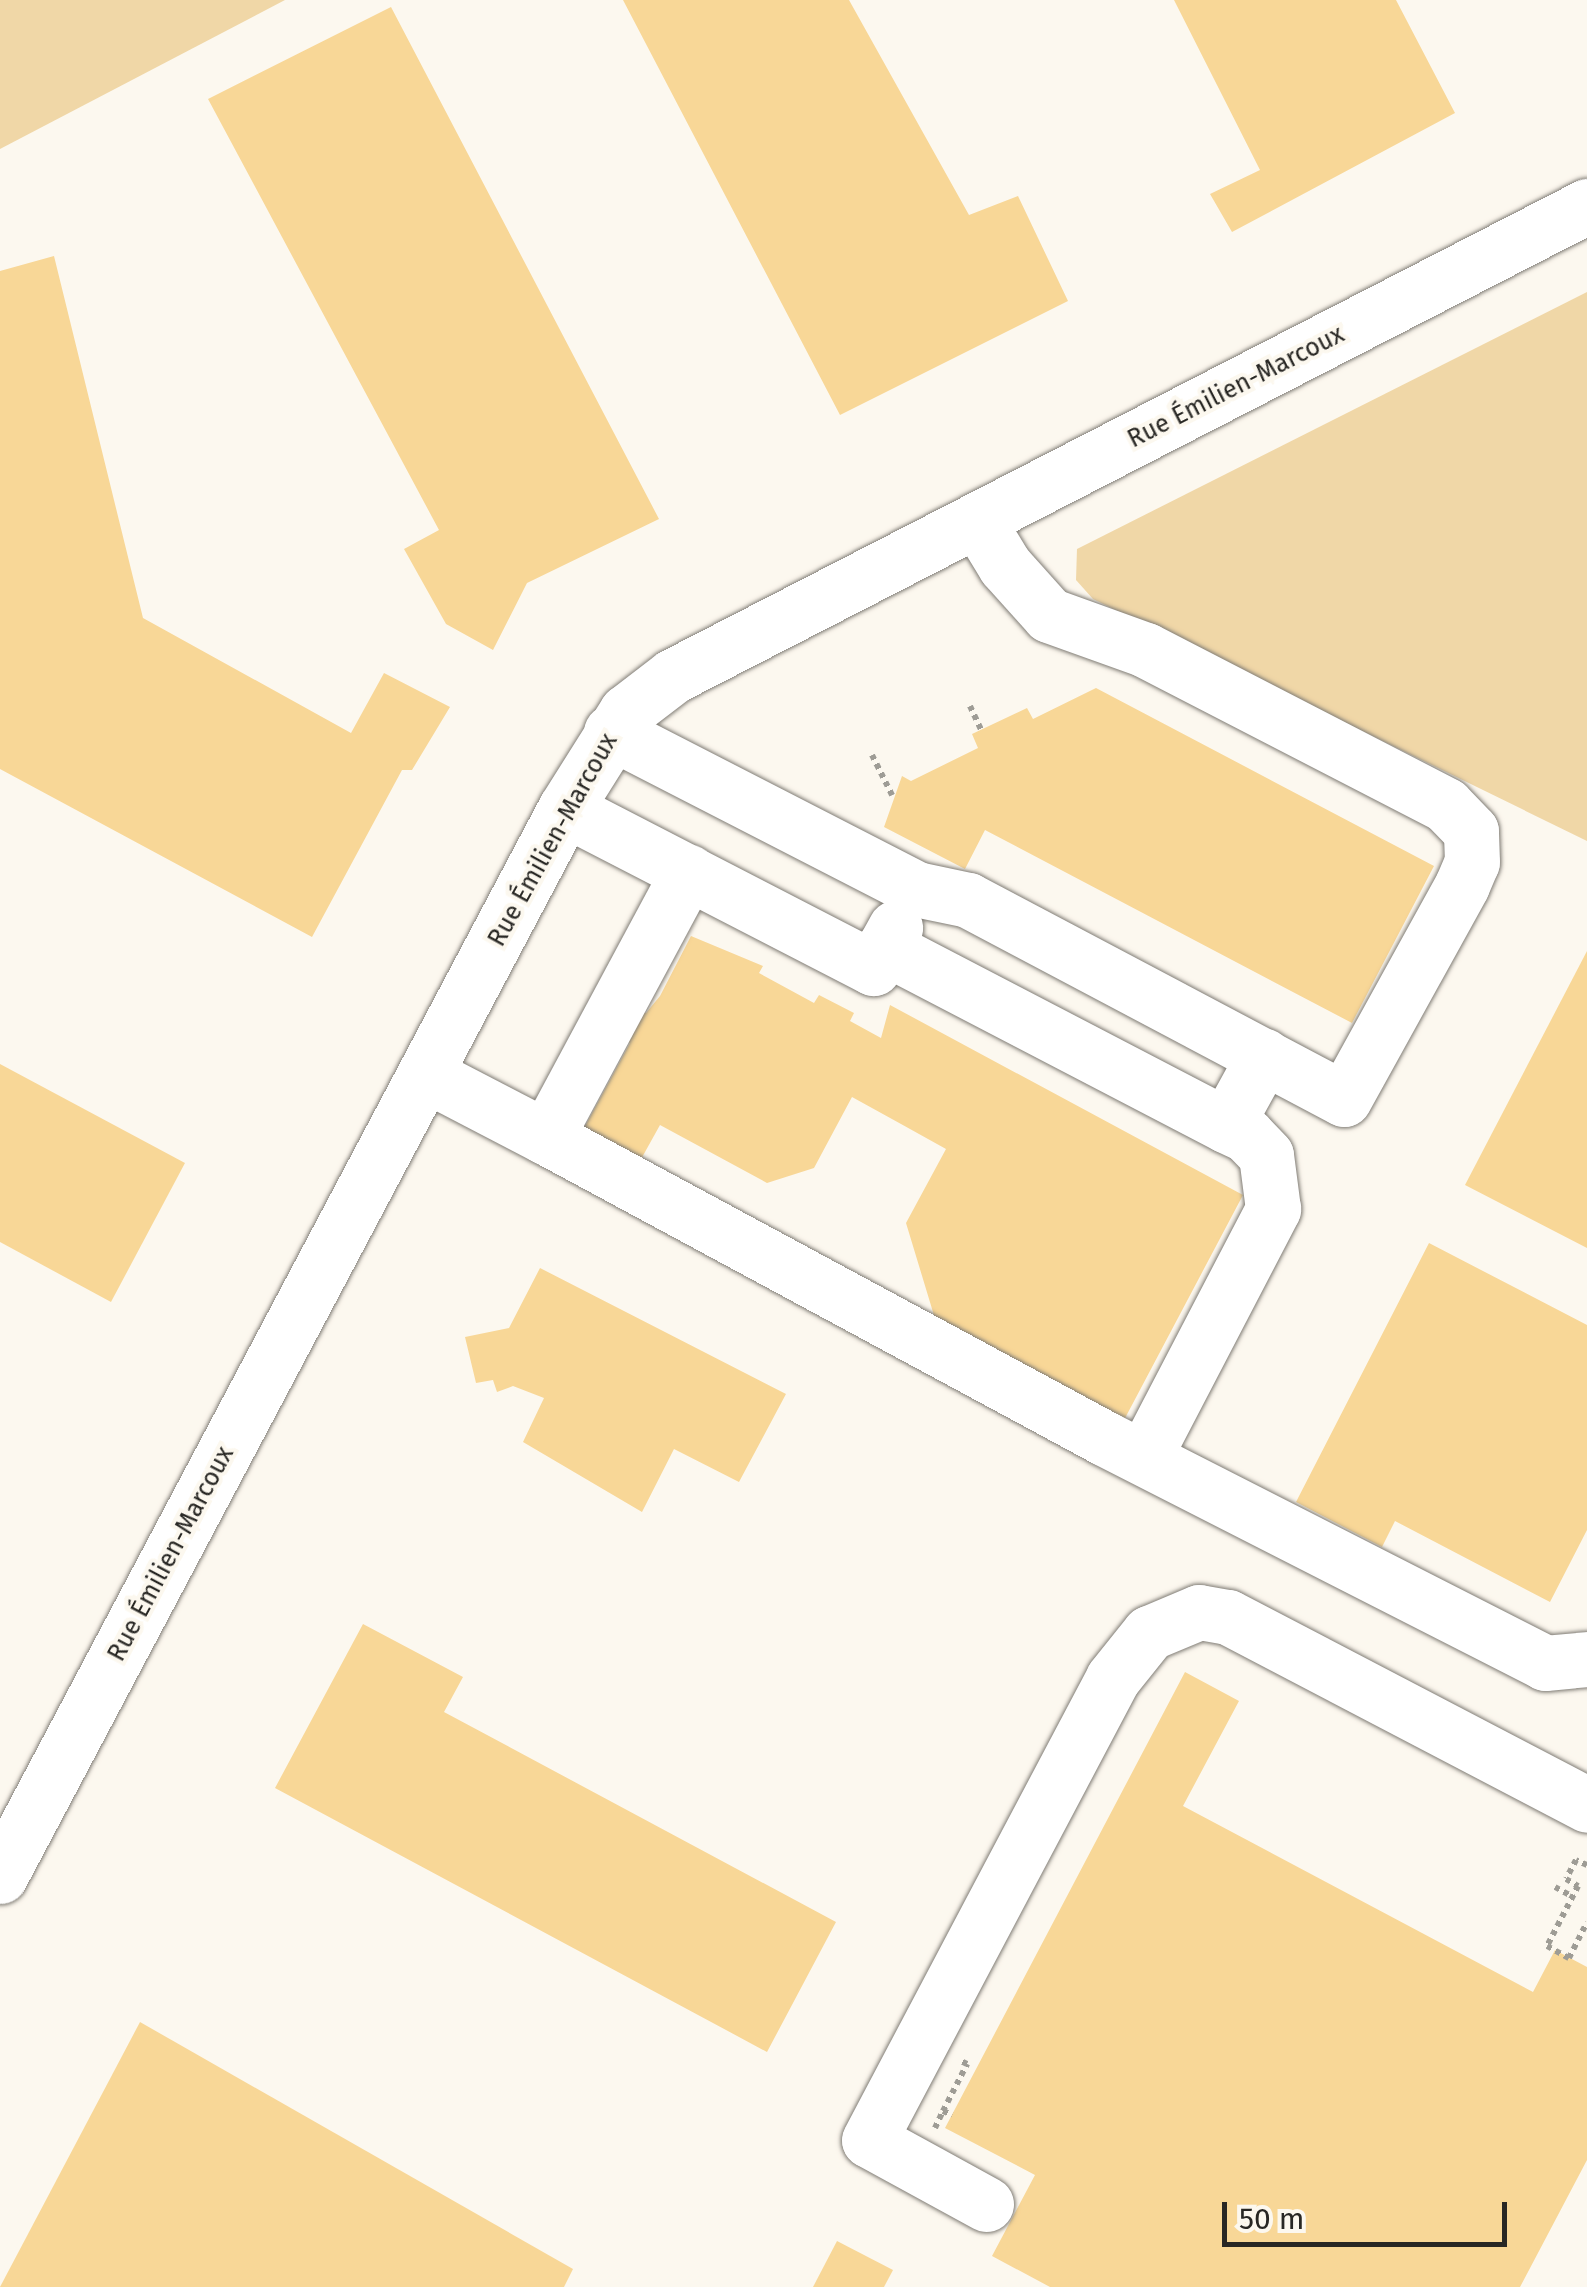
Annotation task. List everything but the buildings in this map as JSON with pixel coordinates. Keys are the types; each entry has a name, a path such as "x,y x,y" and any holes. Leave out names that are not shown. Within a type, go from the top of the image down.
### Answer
{"street":[{"name":"Rue Émilien-Marcoux","path":"0,1876 565,810 611,732 673,676 1587,206"},
{"path":"611,732 916,889 968,900 1344,1099 1462,885 1472,862 1471,831 1446,805 1163,659 1049,615 1005,566 978,520"},
{"path":"565,810 873,968 916,889"},
{"path":"546,1137 688,872"},
{"path":"884,947 1247,1134 1266,1154 1272,1209 1144,1458"},
{"path":"1063,1040 1100,970"},
{"path":"1226,1125 1264,1056"},
{"path":"425,1074 1144,1458 1544,1663 1587,1658"},
{"path":"986,2204 869,2140 1112,1678 1149,1632 1200,1612 1228,1617 1587,1805"}],"path":[{"path":"970,706 981,730"},
{"path":"872,755 892,795"},
{"path":"1587,1866 1576,1860 1566,1878 1578,1886 1547,1946 1568,1958 1587,1922"},
{"path":"1555,1887 1572,1897"},
{"path":"943,2111 967,2064"}],"shaded area":[{"path":"0,0 285,0 0,149"},
{"path":"1587,292 1587,841 1093,599 1076,580 1077,549"}]}
